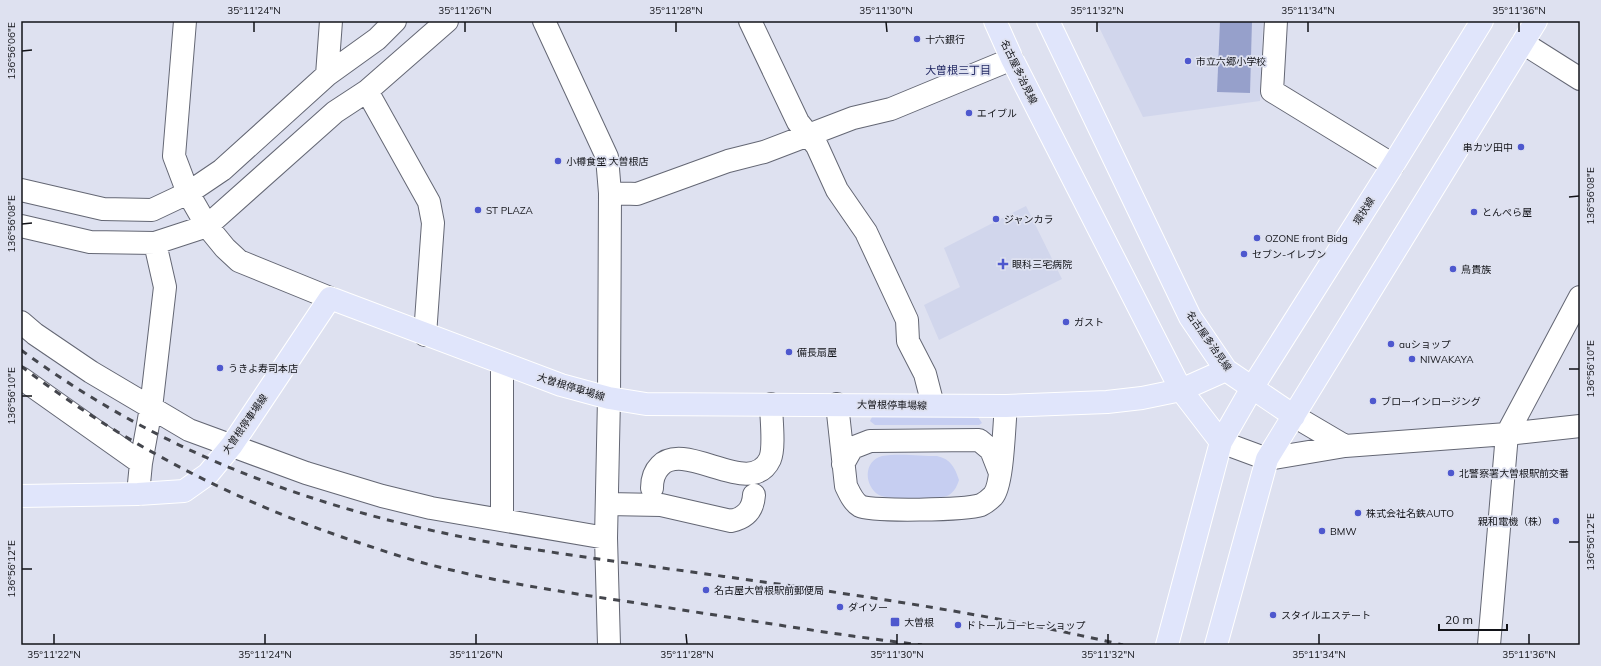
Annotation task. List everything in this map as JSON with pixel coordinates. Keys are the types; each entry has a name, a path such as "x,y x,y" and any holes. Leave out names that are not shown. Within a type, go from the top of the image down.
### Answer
{"main road":[{"name":"名古屋多治見線","path":"995,21 1012,59 1181,390 1221,442"},
{"name":"名古屋多治見線","path":"1048,21 1190,317 1226,370 1294,416"},
{"name":"環状線","path":"1221,442 1252,388 1394,164 1482,21"},
{"path":"1217,645 1267,459 1536,21"},
{"name":"大曽根停車場線","path":"21,496 138,494 184,491 208,474 232,445 330,298 563,386 609,398 646,404 1006,406 1107,402 1142,398 1181,390 1226,370"},
{"path":"1168,645 1221,442"}],"street":[{"path":"184,21 174,156 188,193 207,226 225,248 239,261 330,298"},
{"path":"327,75 331,21"},
{"path":"21,190 103,210 152,210 188,193 222,170 327,75 377,39 395,21"},
{"path":"21,226 90,242 155,242 207,226 335,112 367,91 447,21"},
{"path":"544,21 607,157 610,193 609,398 606,538 609,645"},
{"path":"750,21 798,122 817,146 837,190 866,232 907,320 908,340 925,374 933,406"},
{"path":"1276,21 1272,91 1394,164"},
{"path":"1523,43 1580,79"},
{"path":"610,193 636,194 728,161 764,152 853,118 891,108 1012,59"},
{"path":"367,91 429,202 433,223 425,335"},
{"path":"138,494 141,463 151,408 165,288 155,242"},
{"path":"1489,645 1507,434 1580,297"},
{"path":"21,322 35,334 91,372 189,430 306,473 382,496 431,508 606,538"},
{"path":"502,364 502,520"},
{"path":"21,378 141,463"},
{"path":"652,488 655,472 663,462 674,459 687,460 744,474 754,472 765,466 770,458 771,404"},
{"path":"837,404 846,486 852,498 860,506 932,509 982,505 994,495 1000,481 1006,406"},
{"path":"1294,416 1344,446"},
{"path":"1221,442 1267,459 1344,446 1507,434 1580,426"},
{"path":"843,464 852,448 870,440 979,440 991,450 1000,473"},
{"path":"607,504 660,505 731,521 740,519 746,515 753,503 754,495"}],"shaded area":[{"name":"市立六郷小学校","path":"1096,21 1263,21 1260,101 1143,117"},
{"path":"1220,21 1252,21 1250,93 1217,92"},
{"name":"眼科三宅病院","path":"1026,206 1062,279 939,340 924,305 960,287 944,248"},
{"path":"873,415 978,417 982,423 979,425 875,425 870,421"},
{"path":"882,456 937,456 946,459 952,465 959,480 956,488 949,495 925,499 884,497 879,495 870,486 868,474 871,463"}],"railway":[{"path":"21,350 76,388 132,421 190,450 248,475 308,497 370,515 434,531 499,544 890,601 1046,628 1123,645"},
{"path":"21,366 58,393 135,442 215,485 299,521 405,558 473,575 535,587 864,638 922,645"}],"place":[{"name":"十六銀行","path":"917,39"},
{"name":"市立六郷小学校","path":"1188,61"},
{"name":"エイブル","path":"969,113"},
{"name":"串カツ田中","path":"1521,147"},
{"name":"小樽食堂 大曽根店","path":"558,161"},
{"name":"ST PLAZA","path":"478,210"},
{"name":"とんぺら屋","path":"1474,212"},
{"name":"ジャンカラ","path":"996,219"},
{"name":"OZONE front Bidg","path":"1257,238"},
{"name":"セブン-イレブン","path":"1244,254"},
{"name":"眼科三宅病院","path":"1003,264"},
{"name":"鳥貴族","path":"1453,269"},
{"name":"ガスト","path":"1066,322"},
{"name":"auショップ","path":"1391,344"},
{"name":"備長扇屋","path":"789,352"},
{"name":"NIWAKAYA","path":"1412,359"},
{"name":"うきよ寿司本店","path":"220,368"},
{"name":"ブローインロージング","path":"1373,401"},
{"name":"北警察署大曽根駅前交番","path":"1451,473"},
{"name":"株式会社名鉄AUTO","path":"1358,513"},
{"name":"親和電機（株）","path":"1556,521"},
{"name":"BMW","path":"1322,531"},
{"name":"名古屋大曽根駅前郵便局","path":"706,590"},
{"name":"ダイソー","path":"840,607"},
{"name":"スタイルエステート","path":"1273,615"},
{"name":"大曽根","path":"895,622"},
{"name":"ドトールコーヒーショップ","path":"958,625"}],"district":[{"name":"大曽根三丁目","path":"958,70"}]}
